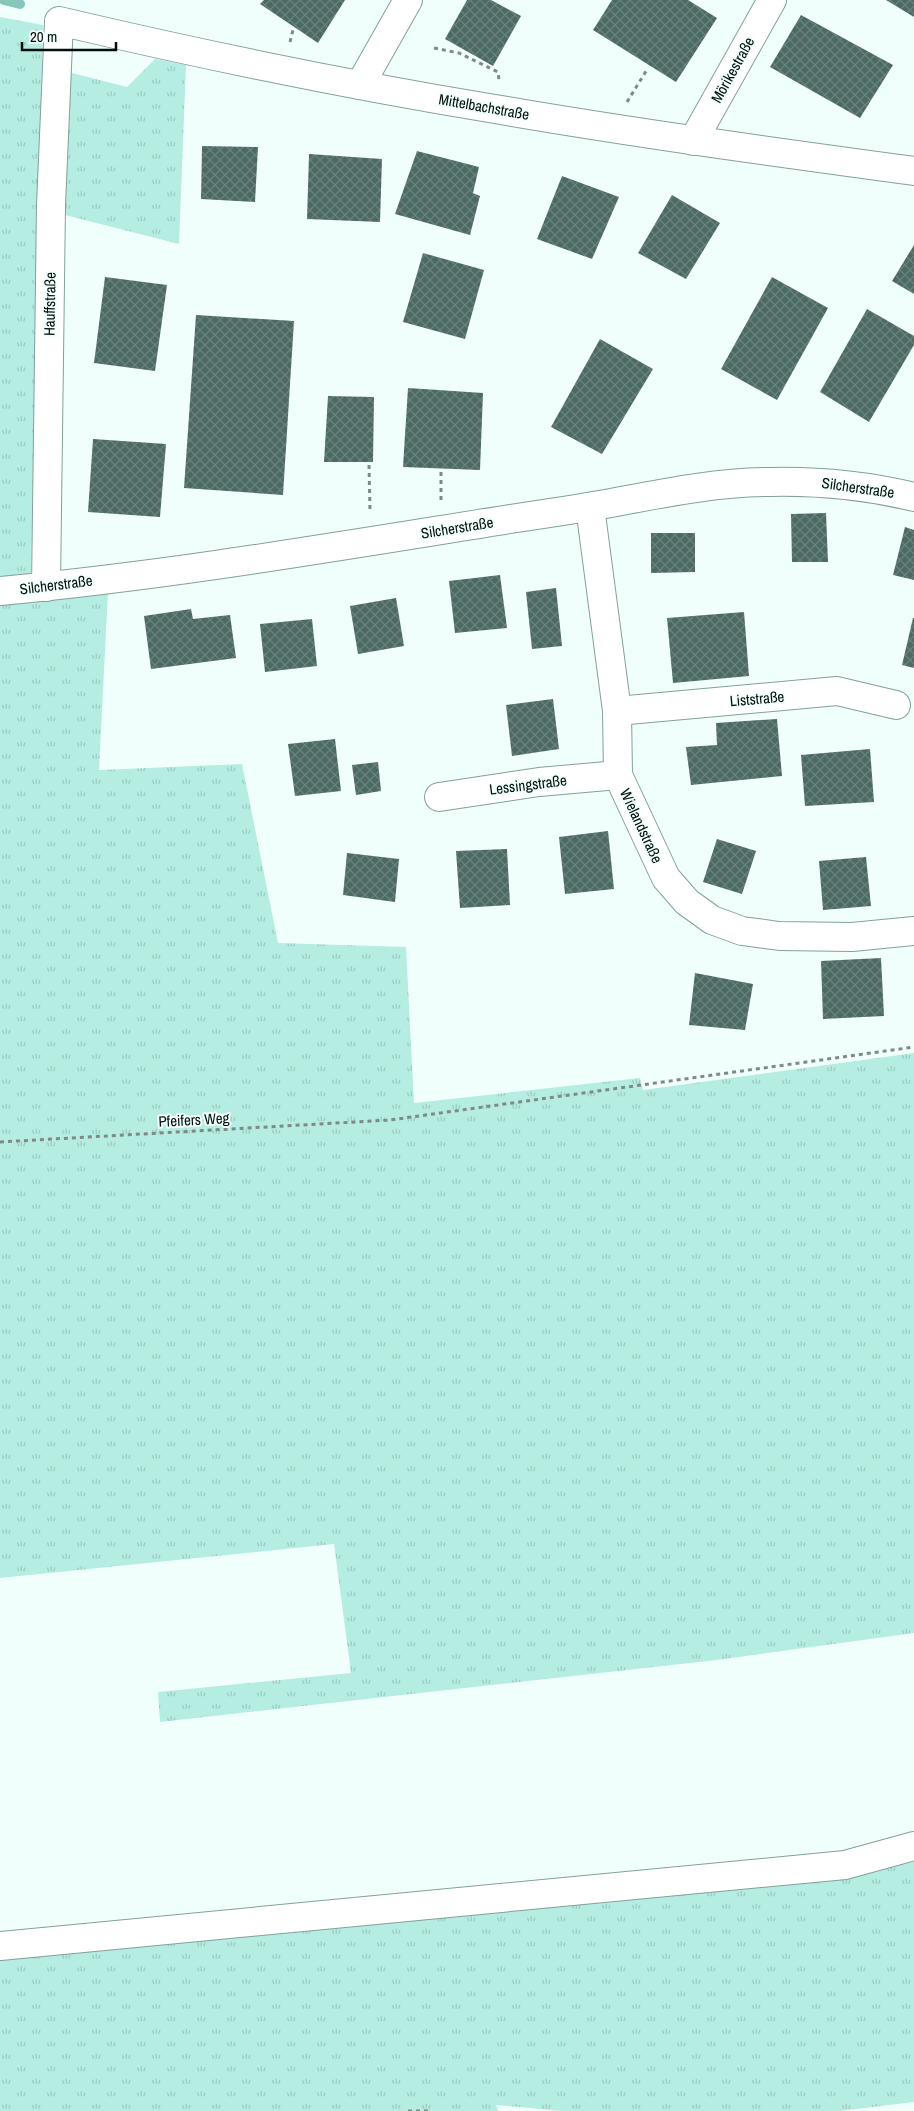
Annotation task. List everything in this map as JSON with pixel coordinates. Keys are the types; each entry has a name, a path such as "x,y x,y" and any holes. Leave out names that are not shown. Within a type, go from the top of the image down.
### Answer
{"street":[{"path":"360,85 408,0"},
{"name":"Mörikestraße","path":"693,141 772,0"},
{"name":"Mittelbachstraße","path":"59,22 360,85 504,111 693,141 914,171"},
{"name":"Hauffstraße","path":"46,587 51,205 59,22"},
{"name":"Silcherstraße","path":"0,591 46,587 282,555 590,507 689,489 770,482 823,483 914,497"},
{"name":"Wielandstraße","path":"590,507 617,711 618,775 666,878 687,902 712,920 742,931 779,936 852,937 914,931"},
{"name":"Liststraße","path":"617,711 838,692 896,705"},
{"name":"Lessingstraße","path":"439,797 540,782 618,775"},
{"path":"0,1946 845,1865 914,1846"}],"path":[{"path":"434,48 459,53 498,72 504,111"},
{"path":"369,465 371,541"},
{"name":"Pfeifers Weg","path":"0,1142 390,1120 914,1047"},
{"path":"408,2111 428,2111"}],"green space":[{"path":"0,17 43,25 31,572 12,586 0,586"},
{"path":"155,59 186,65 179,244 61,214 68,72 127,87"},
{"path":"108,592 99,770 242,764 278,943 406,947 414,1103 640,1078 643,1090 914,1053 914,1633 717,1660 160,1722 158,1692 351,1673 334,1544 0,1578 0,602"},
{"path":"914,1862 914,2102 840,2111 561,2111 496,2105 498,2111 0,2111 0,1955 844,1874"}],"building":[{"path":"264,0 345,0 318,43 260,4"},
{"path":"467,0 491,0 521,16 493,66 445,39"},
{"path":"612,0 688,0 717,18 676,82 593,30"},
{"path":"886,0 914,0 914,17"},
{"path":"801,15 893,65 860,118 770,67"},
{"path":"202,146 258,147 255,202 201,199"},
{"path":"417,151 479,167 473,193 480,196 470,235 395,214"},
{"path":"309,154 382,159 380,222 307,219"},
{"path":"562,176 619,197 592,259 537,239"},
{"path":"672,195 720,223 686,279 638,253"},
{"path":"914,245 914,294 892,281"},
{"path":"423,253 484,270 465,339 403,322"},
{"path":"105,277 167,285 155,371 94,363"},
{"path":"772,277 828,308 777,400 721,369"},
{"path":"867,309 914,336 914,345 869,422 820,392"},
{"path":"196,315 294,321 283,495 184,488"},
{"path":"600,339 653,369 602,454 551,427"},
{"path":"408,388 483,393 480,470 403,467"},
{"path":"328,396 374,397 373,462 324,462"},
{"path":"93,439 166,444 160,517 88,512"},
{"path":"826,513 828,562 792,562 791,514"},
{"path":"905,527 914,530 914,580 893,575"},
{"path":"651,533 695,533 695,572 651,573"},
{"path":"500,575 507,628 455,633 449,581"},
{"path":"556,588 562,646 532,649 526,592"},
{"path":"396,598 404,646 358,654 350,606"},
{"path":"191,609 193,619 230,615 236,658 151,669 144,616"},
{"path":"744,612 749,676 673,683 667,618"},
{"path":"914,618 914,668 902,665"},
{"path":"312,619 317,666 265,672 260,624"},
{"path":"553,699 559,749 512,756 506,705"},
{"path":"777,719 782,776 691,785 686,747 717,745 716,723"},
{"path":"335,739 341,791 295,796 288,744"},
{"path":"870,749 874,802 805,806 801,755"},
{"path":"378,762 381,791 356,795 352,765"},
{"path":"608,831 614,889 565,894 559,837"},
{"path":"717,839 756,851 742,894 703,882"},
{"path":"507,849 510,905 460,908 456,851"},
{"path":"347,853 399,859 395,902 343,895"},
{"path":"866,857 871,906 823,910 819,861"},
{"path":"881,958 884,1016 823,1019 821,961"},
{"path":"695,973 753,984 745,1030 689,1025"}],"waterway":[{"path":"4,0 20,4"}]}
